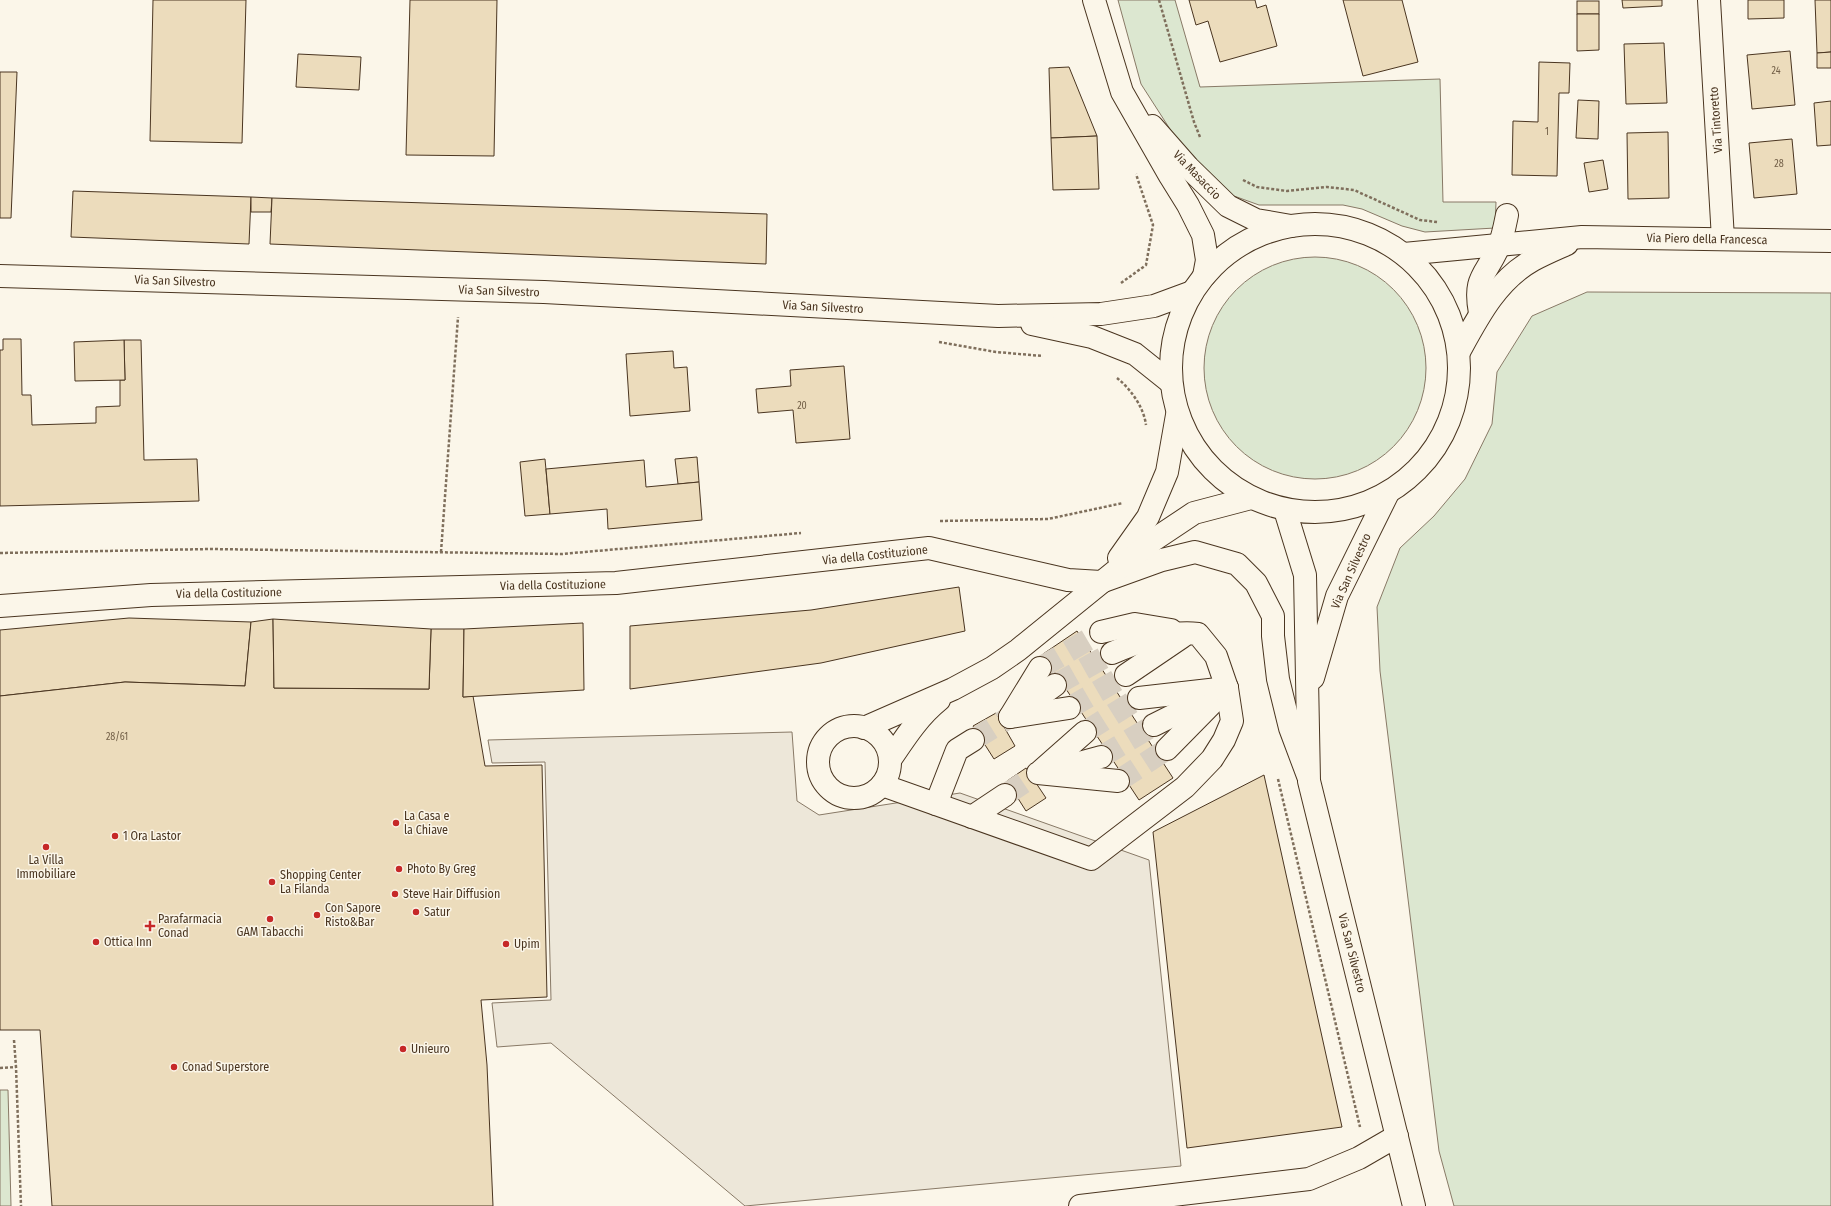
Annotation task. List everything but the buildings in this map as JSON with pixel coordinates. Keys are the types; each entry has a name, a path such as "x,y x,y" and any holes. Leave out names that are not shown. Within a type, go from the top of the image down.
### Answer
{"main road":[{"name":"Via Masaccio","path":"1094,0 1122,92 1188,205 1203,235 1207,260 1198,284"},
{"name":"Via Tintoretto","path":"1708,0 1723,239"},
{"name":"Via Masaccio","path":"1122,92 1188,167 1228,206 1256,220 1291,226"},
{"path":"1480,313 1476,296 1479,282 1499,245 1507,215"},
{"path":"1311,223 1359,230 1404,254 1435,287 1455,331 1459,352 1459,380 1446,429 1418,470 1388,493 1354,508 1324,513 1285,510 1251,498 1220,478 1193,448 1177,415 1170,382 1178,321 1198,284 1225,255 1264,233 1291,226 1311,223"},
{"name":"Via Piero della Francesca","path":"1459,352 1480,313 1496,292 1513,275 1533,260 1582,237"},
{"name":"Via Piero della Francesca","path":"1404,254 1582,237 1831,242"},
{"name":"Via San Silvestro","path":"0,276 544,292 998,316 1101,314 1154,306 1198,284"},
{"name":"Via San Silvestro","path":"998,316 1092,337 1135,354 1170,382"},
{"path":"1100,582 1123,553 1148,517 1167,472 1177,415"},
{"name":"Via San Silvestro","path":"1308,697 1337,596 1388,493"},
{"path":"864,728 953,689 992,668 1018,650 1100,582 1155,539 1194,513 1251,498"},
{"name":"Via San Silvestro","path":"1285,510 1305,575 1309,781 1414,1206"},
{"name":"Via della Costituzione","path":"0,606 151,595 616,583 929,548 1068,580 1100,582 1162,560 1195,552 1237,564 1256,583 1273,616 1273,636 1278,678 1290,728 1309,781"},
{"path":"882,785 1091,860 1185,787 1212,759 1224,740 1232,721 1228,688 1216,656 1198,634 1135,624 1101,632"},
{"path":"1112,653 1141,641 1188,633"},
{"path":"1126,675 1188,633"},
{"path":"1010,717 1040,668"},
{"path":"1010,717 1055,685"},
{"path":"1139,698 1228,688"},
{"path":"1154,725 1228,688"},
{"path":"1167,749 1228,688"},
{"path":"890,760 911,728 930,707 953,689"},
{"path":"1010,717 1070,708"},
{"path":"854,726 874,732 888,749 890,760 890,769 882,785 873,793 863,797 852,798 842,796 832,790 821,775 819,757 827,739 834,732 854,726"},
{"path":"1038,774 1085,732"},
{"path":"936,804 957,750 973,740"},
{"path":"1038,774 1101,757"},
{"path":"1038,774 1118,781"},
{"path":"972,818 1005,795"},
{"path":"1080,1206 1309,1179 1366,1154 1397,1136"}],"path":[{"path":"1158,0 1194,122 1202,141"},
{"path":"1116,286 1146,265 1153,225 1134,168"},
{"path":"1237,178 1257,187 1287,191 1327,187 1354,190 1420,220 1440,222"},
{"path":"451,316 466,316"},
{"path":"441,552 458,316"},
{"path":"938,342 996,352 1046,357"},
{"path":"1114,375 1126,385 1145,415 1147,429"},
{"path":"936,521 1048,519 1128,502 1144,523"},
{"path":"0,553 210,549 562,554 802,533"},
{"path":"1277,773 1366,1154"},
{"path":"14,1040 21,1206"},
{"path":"0,1068 16,1067"}],"green space":[{"path":"1118,0 1175,0 1200,87 1440,79 1443,202 1496,202 1495,228 1425,232 1402,226 1362,209 1343,205 1259,205 1234,196 1208,175 1177,140 1141,84"},
{"path":"1315,257 1337,259 1357,265 1385,282 1401,298 1418,326 1424,346 1426,368 1424,390 1418,410 1401,438 1385,454 1357,471 1337,477 1315,479 1293,477 1273,471 1245,454 1229,438 1212,410 1206,390 1204,368 1206,346 1212,326 1229,298 1245,282 1273,265 1293,259"},
{"path":"1587,292 1831,293 1831,1206 1454,1206 1439,1151 1380,671 1377,607 1400,548 1434,516 1465,479 1492,424 1497,372 1532,316"},
{"path":"0,1090 8,1090 11,1206 0,1206"}],"shaded area":[{"path":"792,732 797,801 819,815 960,793 1149,860 1181,1166 745,1206 551,1043 497,1047 492,1003 551,1000 545,762 492,763 488,740"}],"tunnel":[{"path":"1040,668 1101,632"},
{"path":"1055,685 1112,653"},
{"path":"1069,708 1126,675"},
{"path":"1085,732 1139,698"},
{"path":"973,740 1010,717"},
{"path":"1101,757 1154,725"},
{"path":"1118,781 1167,749"},
{"path":"1005,795 1038,773"}],"place":[{"name":"La Casa e la Chiave","path":"396,823"},
{"name":"1 Ora Lastor","path":"115,836"},
{"name":"La Villa Immobiliare","path":"46,847"},
{"name":"Photo By Greg","path":"399,869"},
{"name":"Shopping Center La Filanda","path":"272,882"},
{"name":"Steve Hair Diffusion","path":"395,894"},
{"name":"Satur","path":"416,912"},
{"name":"Con Sapore Risto&Bar","path":"317,915"},
{"name":"GAM Tabacchi","path":"270,919"},
{"name":"Parafarmacia Conad","path":"150,926"},
{"name":"Ottica Inn","path":"96,942"},
{"name":"Upim","path":"506,944"},
{"name":"Unieuro","path":"403,1049"},
{"name":"Conad Superstore","path":"174,1067"}]}
